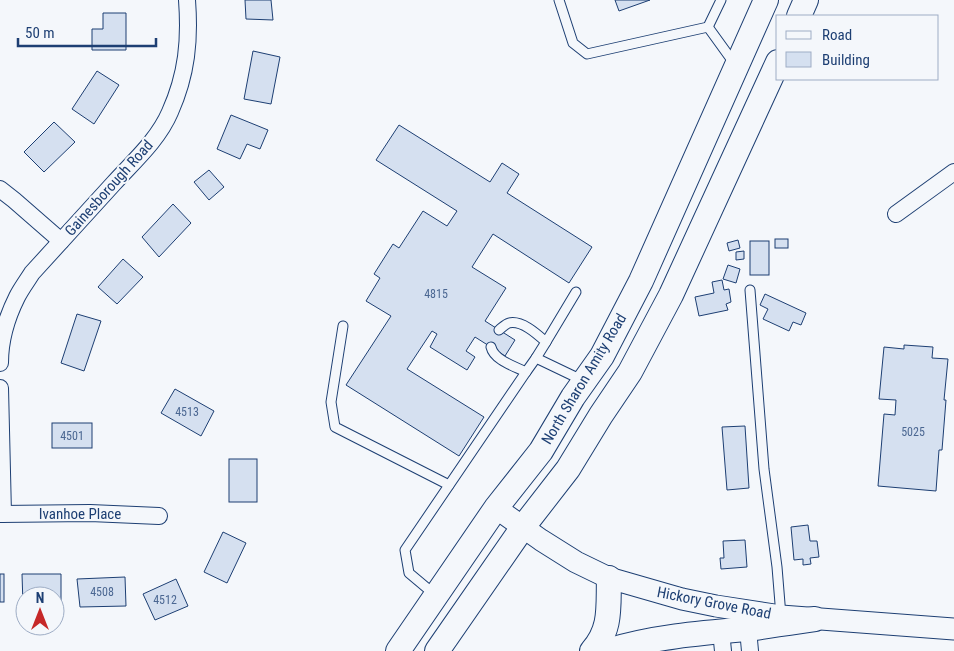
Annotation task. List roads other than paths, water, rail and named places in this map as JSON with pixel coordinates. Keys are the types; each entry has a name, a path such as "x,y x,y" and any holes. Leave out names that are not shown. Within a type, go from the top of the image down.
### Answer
{"main road":[{"name":"North Sharon Amity Road","path":"398,651 496,508 541,450 602,356 641,281 766,0"},
{"path":"799,15 806,0"},
{"path":"438,651 523,527 568,469 630,372 671,295 776,66"},
{"path":"592,651 600,643 608,619 609,578"},
{"path":"607,651 678,635 722,641 748,630 815,619"}],"street":[{"name":"Gainesborough Road","path":"0,363 2,342 10,313 32,273 154,138 171,111 182,81 188,50 189,24 187,0"},
{"path":"896,214 954,172"},
{"path":"0,189 61,241"},
{"path":"0,388 1,514"},
{"name":"Hickory Grove Road","path":"496,508 576,562 609,578 682,599 748,630 781,616 954,629"},
{"name":"Ivanhoe Place","path":"1,514 90,513 159,516"}],"lane":[{"path":"559,0 573,43 587,54 708,27"},
{"path":"708,27 721,0"},
{"path":"708,27 737,66"},
{"path":"750,290 764,469 777,567 781,616"},
{"path":"436,596 409,573 405,550 536,358 576,292"},
{"path":"498,330 507,324 513,323 531,329 546,342"},
{"path":"343,326 331,402 336,427 449,485"},
{"path":"491,347 492,352 499,358 526,372"},
{"path":"536,358 584,381"}]}
